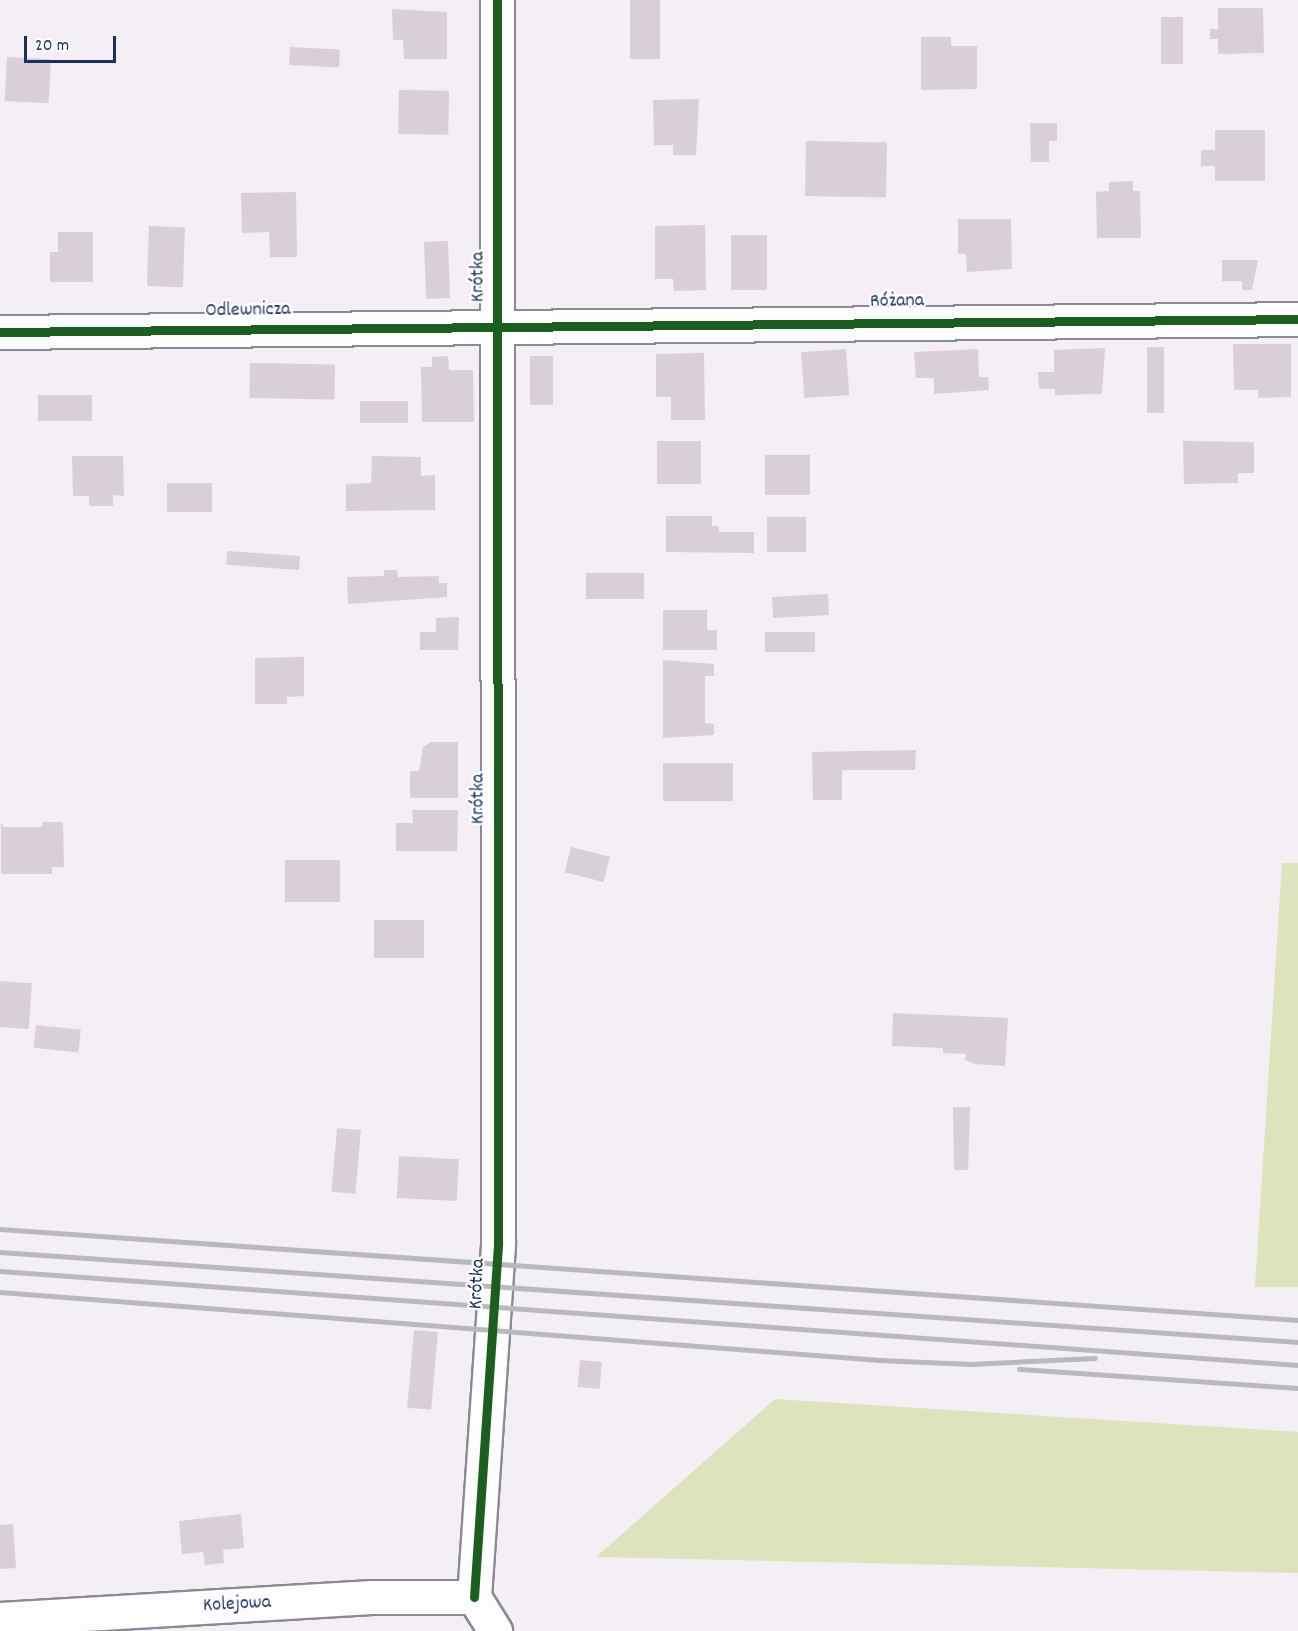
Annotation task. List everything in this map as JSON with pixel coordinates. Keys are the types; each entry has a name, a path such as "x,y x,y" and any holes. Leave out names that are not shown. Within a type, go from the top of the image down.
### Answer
{"street":[{"name":"Krótka","path":"474,1597 498,1242 497,0"},
{"name":"Różana","path":"497,325 1298,319"},
{"name":"Odlewnicza","path":"0,332 497,325"},
{"name":"Kolejowa","path":"0,1619 371,1597 474,1597"},
{"path":"474,1597 495,1631"}],"green space":[{"path":"1282,863 1298,863 1298,1287 1255,1287"},
{"path":"775,1399 1298,1432 1298,1573 596,1557"}],"building":[{"path":"630,0 660,0 660,59 630,59"},
{"path":"1218,8 1263,8 1264,53 1218,54 1218,39 1210,39 1210,29 1218,29"},
{"path":"392,9 447,12 447,59 404,59 403,40 393,40"},
{"path":"1161,17 1183,17 1183,64 1161,64"},
{"path":"921,37 951,37 951,46 977,46 977,89 921,90"},
{"path":"290,47 340,50 339,68 289,65"},
{"path":"7,57 51,59 49,103 5,101"},
{"path":"399,90 449,91 448,135 398,134"},
{"path":"699,99 696,155 673,155 673,145 654,145 653,100"},
{"path":"1030,123 1057,123 1057,141 1049,141 1049,162 1031,162"},
{"path":"1215,130 1265,130 1265,181 1215,181 1215,166 1201,166 1201,150 1215,150"},
{"path":"806,141 887,142 886,197 805,196"},
{"path":"1133,181 1133,191 1140,191 1141,238 1097,238 1096,192 1109,191 1109,182"},
{"path":"296,192 297,257 270,257 269,232 242,233 241,193"},
{"path":"958,219 1011,219 1012,269 967,272 966,254 958,254"},
{"path":"705,225 706,290 674,291 673,279 655,279 655,226"},
{"path":"149,226 185,227 183,287 147,286"},
{"path":"58,232 93,232 93,282 50,282 50,252 58,252"},
{"path":"731,235 767,235 767,290 731,290"},
{"path":"448,241 450,298 426,299 424,242"},
{"path":"1222,260 1258,260 1252,290 1242,290 1242,281 1222,281"},
{"path":"1233,344 1291,344 1291,397 1258,398 1258,390 1234,390"},
{"path":"1147,347 1164,347 1164,413 1147,413"},
{"path":"1105,348 1102,394 1055,395 1055,389 1039,389 1038,372 1054,372 1054,350"},
{"path":"846,349 849,395 804,398 801,352"},
{"path":"978,349 979,377 988,377 989,390 934,394 934,378 916,378 914,352"},
{"path":"704,353 705,420 671,420 671,397 656,397 656,354"},
{"path":"448,356 449,370 473,370 474,422 422,422 421,367 432,367 432,357"},
{"path":"530,356 553,356 553,405 530,405"},
{"path":"250,363 335,364 334,399 249,398"},
{"path":"38,395 92,395 92,421 38,421"},
{"path":"360,401 408,401 408,423 360,423"},
{"path":"657,441 701,441 701,484 657,484"},
{"path":"1183,441 1254,442 1254,473 1238,473 1238,483 1184,484"},
{"path":"765,455 810,455 810,495 765,495"},
{"path":"72,456 123,456 124,496 113,495 113,506 89,506 89,496 73,496"},
{"path":"372,456 421,457 421,476 435,475 435,510 346,511 346,484 371,483"},
{"path":"167,483 212,483 212,512 167,512"},
{"path":"666,516 712,516 712,526 719,526 719,532 754,532 754,553 666,552"},
{"path":"767,517 806,517 806,552 767,552"},
{"path":"227,551 300,556 299,570 226,565"},
{"path":"384,570 397,570 398,577 439,576 439,583 447,583 447,597 348,604 347,577 384,576"},
{"path":"586,573 644,573 644,599 586,599"},
{"path":"828,594 829,615 773,618 772,597"},
{"path":"663,610 707,610 707,630 717,630 717,650 663,650"},
{"path":"459,617 458,650 420,650 420,632 436,632 436,618"},
{"path":"765,632 815,632 815,652 765,652"},
{"path":"304,657 304,696 287,697 287,704 255,704 255,658"},
{"path":"663,660 714,664 714,676 705,676 705,723 714,724 714,735 663,738"},
{"path":"431,742 458,742 458,798 410,798 410,771 419,771 423,747"},
{"path":"916,750 915,770 842,770 842,800 813,800 812,752"},
{"path":"663,763 733,763 733,801 663,801"},
{"path":"412,810 458,810 457,851 396,851 396,823 413,823"},
{"path":"1,822 4,827 42,827 42,822 63,822 64,867 52,867 52,874 1,874"},
{"path":"571,847 610,857 604,882 565,872"},
{"path":"285,860 340,860 340,902 285,902"},
{"path":"374,920 424,920 424,958 374,958"},
{"path":"0,981 32,983 29,1029 0,1027"},
{"path":"893,1013 1008,1018 1005,1066 975,1064 965,1060 966,1054 943,1053 943,1048 892,1046"},
{"path":"36,1025 81,1030 78,1053 34,1048"},
{"path":"953,1107 970,1107 968,1170 954,1170"},
{"path":"337,1128 361,1130 355,1194 331,1192"},
{"path":"399,1156 459,1159 457,1201 397,1198"},
{"path":"414,1330 438,1332 431,1410 407,1408"},
{"path":"580,1360 602,1362 600,1389 578,1387"},
{"path":"241,1514 244,1548 223,1550 224,1563 205,1565 203,1552 182,1554 179,1521"},
{"path":"13,1524 16,1568 0,1569 0,1525"}],"railway":[{"path":"0,1229 1298,1320"},
{"path":"0,1252 1298,1342"},
{"path":"0,1271 1298,1365"},
{"path":"0,1292 879,1360 971,1364 1095,1358"},
{"path":"1019,1369 1298,1388"}],"cycle path":[{"path":"474,1597 498,1242 497,0"},
{"path":"0,332 1298,319"}]}
